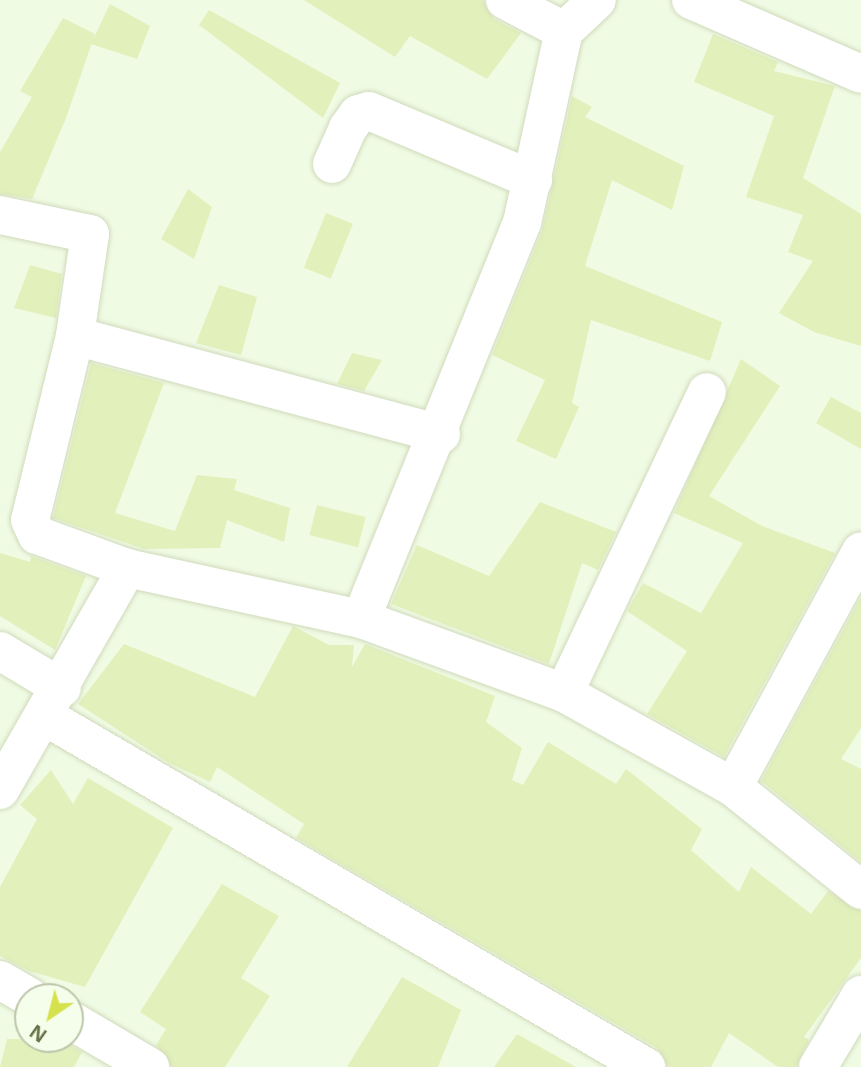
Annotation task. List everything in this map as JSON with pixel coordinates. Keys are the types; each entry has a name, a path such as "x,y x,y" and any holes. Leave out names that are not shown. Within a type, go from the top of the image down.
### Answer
{"street":[{"path":"505,0 564,31"},
{"path":"361,619 441,433 522,223 564,31 597,0"},
{"path":"691,0 861,74"},
{"path":"332,164 348,128 358,114 369,111 533,180"},
{"path":"0,215 90,234 75,336 30,520 48,543 127,568 361,619 564,694 733,787 861,890"},
{"path":"75,336 441,433"},
{"path":"564,694 707,392"},
{"path":"733,787 861,551"},
{"path":"0,790 54,702 127,568"},
{"path":"0,651 54,702 646,1067"},
{"path":"818,1067 861,995"},
{"path":"84,1028 150,1067"}],"building":[{"path":"304,0 483,0 494,19 521,33 487,79 410,36 395,57"},
{"path":"110,4 150,26 137,59 91,44"},
{"path":"209,10 340,83 323,118 199,25"},
{"path":"63,18 95,34 66,118 32,199 0,194 0,152 32,97 20,91"},
{"path":"713,34 778,62 774,71 835,86 803,178 861,214 861,346 814,332 779,313 813,261 788,252 803,215 746,197 774,116 694,82"},
{"path":"572,96 592,107 585,117 684,166 672,210 612,180 585,266 722,322 710,361 591,320 572,403 579,407 556,459 516,441 545,380 492,355 542,231"},
{"path":"188,189 212,207 194,259 161,239"},
{"path":"326,213 353,224 331,279 304,268"},
{"path":"30,265 62,274 56,318 14,308"},
{"path":"219,285 257,297 241,355 196,343"},
{"path":"352,353 382,360 364,391 337,384"},
{"path":"741,359 780,386 709,496 762,526 835,553 724,757 647,714 687,651 627,611 643,583 701,613 743,543 674,513"},
{"path":"91,363 164,383 115,513 175,531 197,475 237,479 234,490 290,508 284,542 227,520 220,548 144,549 53,518"},
{"path":"831,397 861,413 861,449 816,423"},
{"path":"540,502 616,532 598,570 582,563 549,664 391,604 417,545 489,576"},
{"path":"317,505 366,517 358,547 310,535"},
{"path":"0,553 30,562 31,556 86,576 55,650 0,616"},
{"path":"861,597 861,728 841,759 861,769 861,862 761,781"},
{"path":"293,626 329,645 354,645 352,667 365,644 495,696 486,722 522,748 512,780 523,785 548,742 616,784 626,769 702,829 691,850 739,892 751,867 811,914 828,891 861,911 861,958 804,1037 809,1040 796,1067 778,1067 729,1033 711,1067 668,1067 657,1048 296,838 304,824 217,767 210,782 169,763 78,704 124,644 255,697"},
{"path":"51,770 73,804 88,778 173,828 85,987 84,983 71,983 29,971 0,956 0,887 37,819 20,805"},
{"path":"222,884 279,916 241,978 270,996 225,1067 172,1067 156,1045 166,1029 140,1012"},
{"path":"402,977 461,1010 438,1067 347,1067"},
{"path":"517,1034 576,1067 494,1067"},
{"path":"7,1039 14,1039 14,1053 81,1053 74,1067 0,1067"}]}
